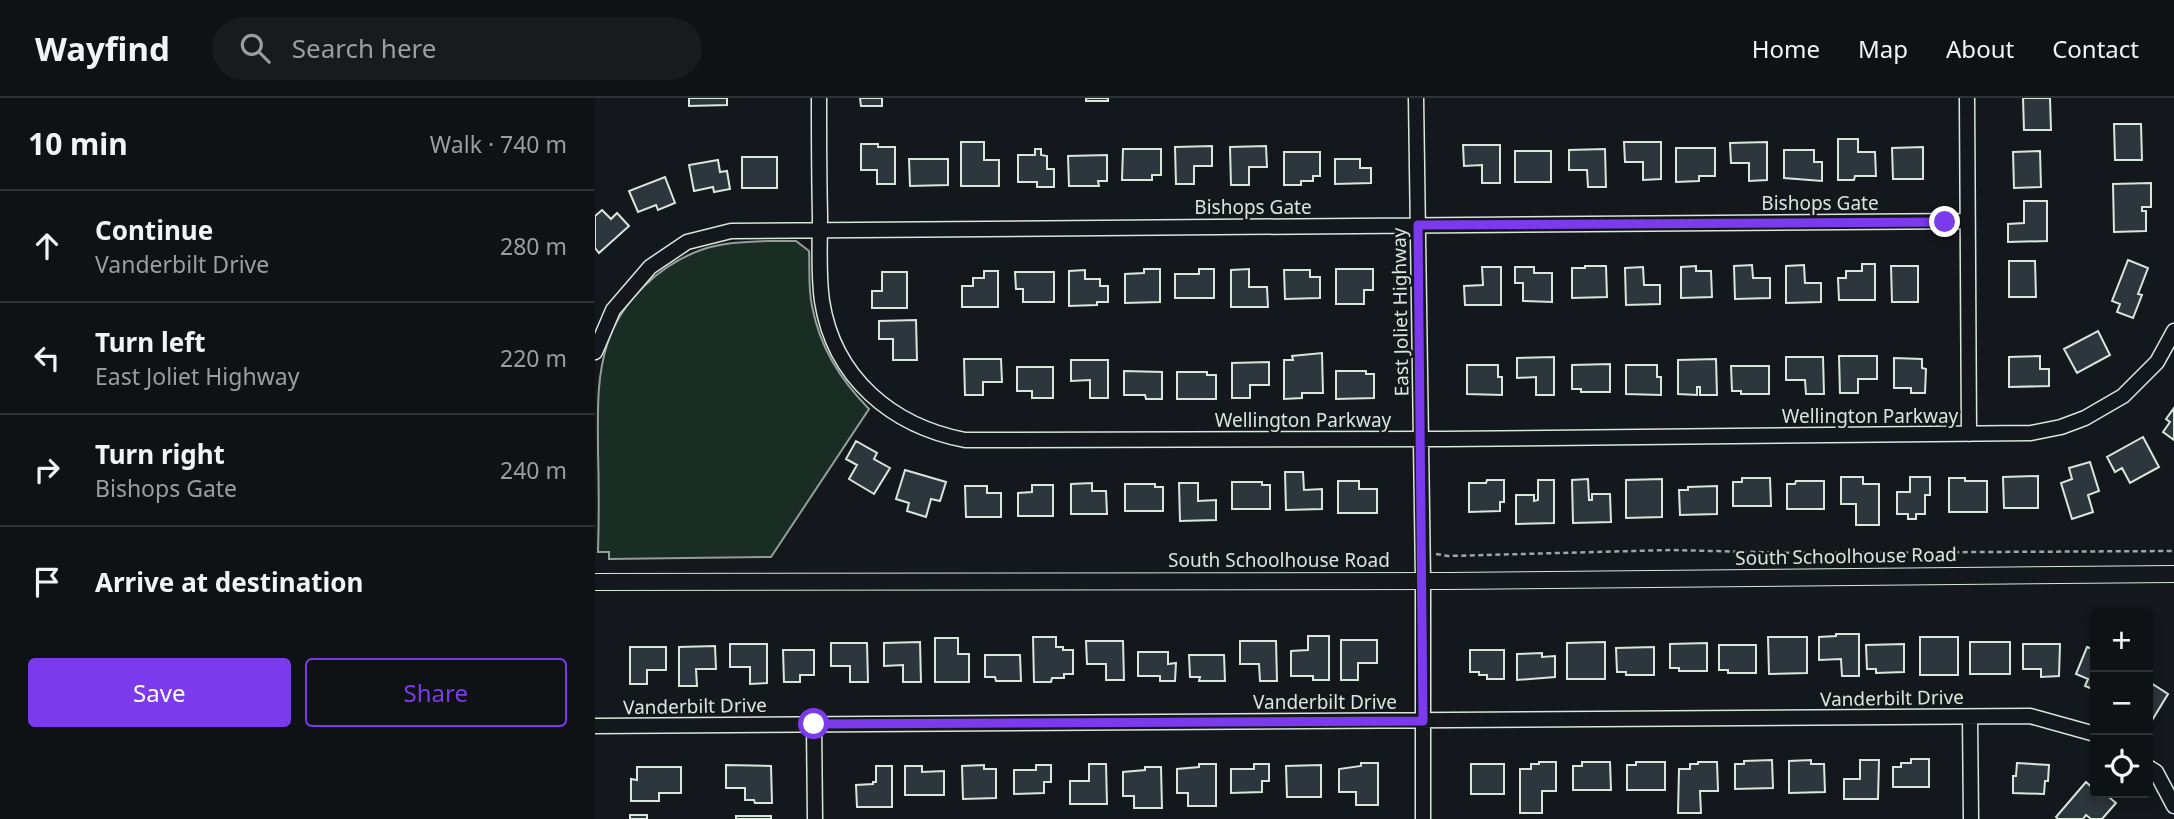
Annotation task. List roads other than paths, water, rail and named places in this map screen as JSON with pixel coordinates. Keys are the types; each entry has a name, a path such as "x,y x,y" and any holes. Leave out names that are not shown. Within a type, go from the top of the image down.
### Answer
{"street":[{"name":"Wellington Parkway","path":"819,98 822,301 827,323 849,369 863,388 902,419 944,436 985,442 2031,433 2061,427 2085,418 2123,396 2157,362 2174,331"},
{"name":"East Joliet Highway","path":"1416,98 1423,554 1423,819"},
{"path":"1967,98 1969,434"},
{"name":"Bishops Gate","path":"595,352 613,310 650,267 687,242 731,232 1967,221"},
{"name":"South Schoolhouse Road","path":"595,582 1423,580 2174,574"},
{"name":"Vanderbilt Drive","path":"595,726 2030,716 2090,733"},
{"path":"1970,717 1971,819"},
{"path":"814,724 815,819"},
{"path":"2153,772 2174,806"}]}
